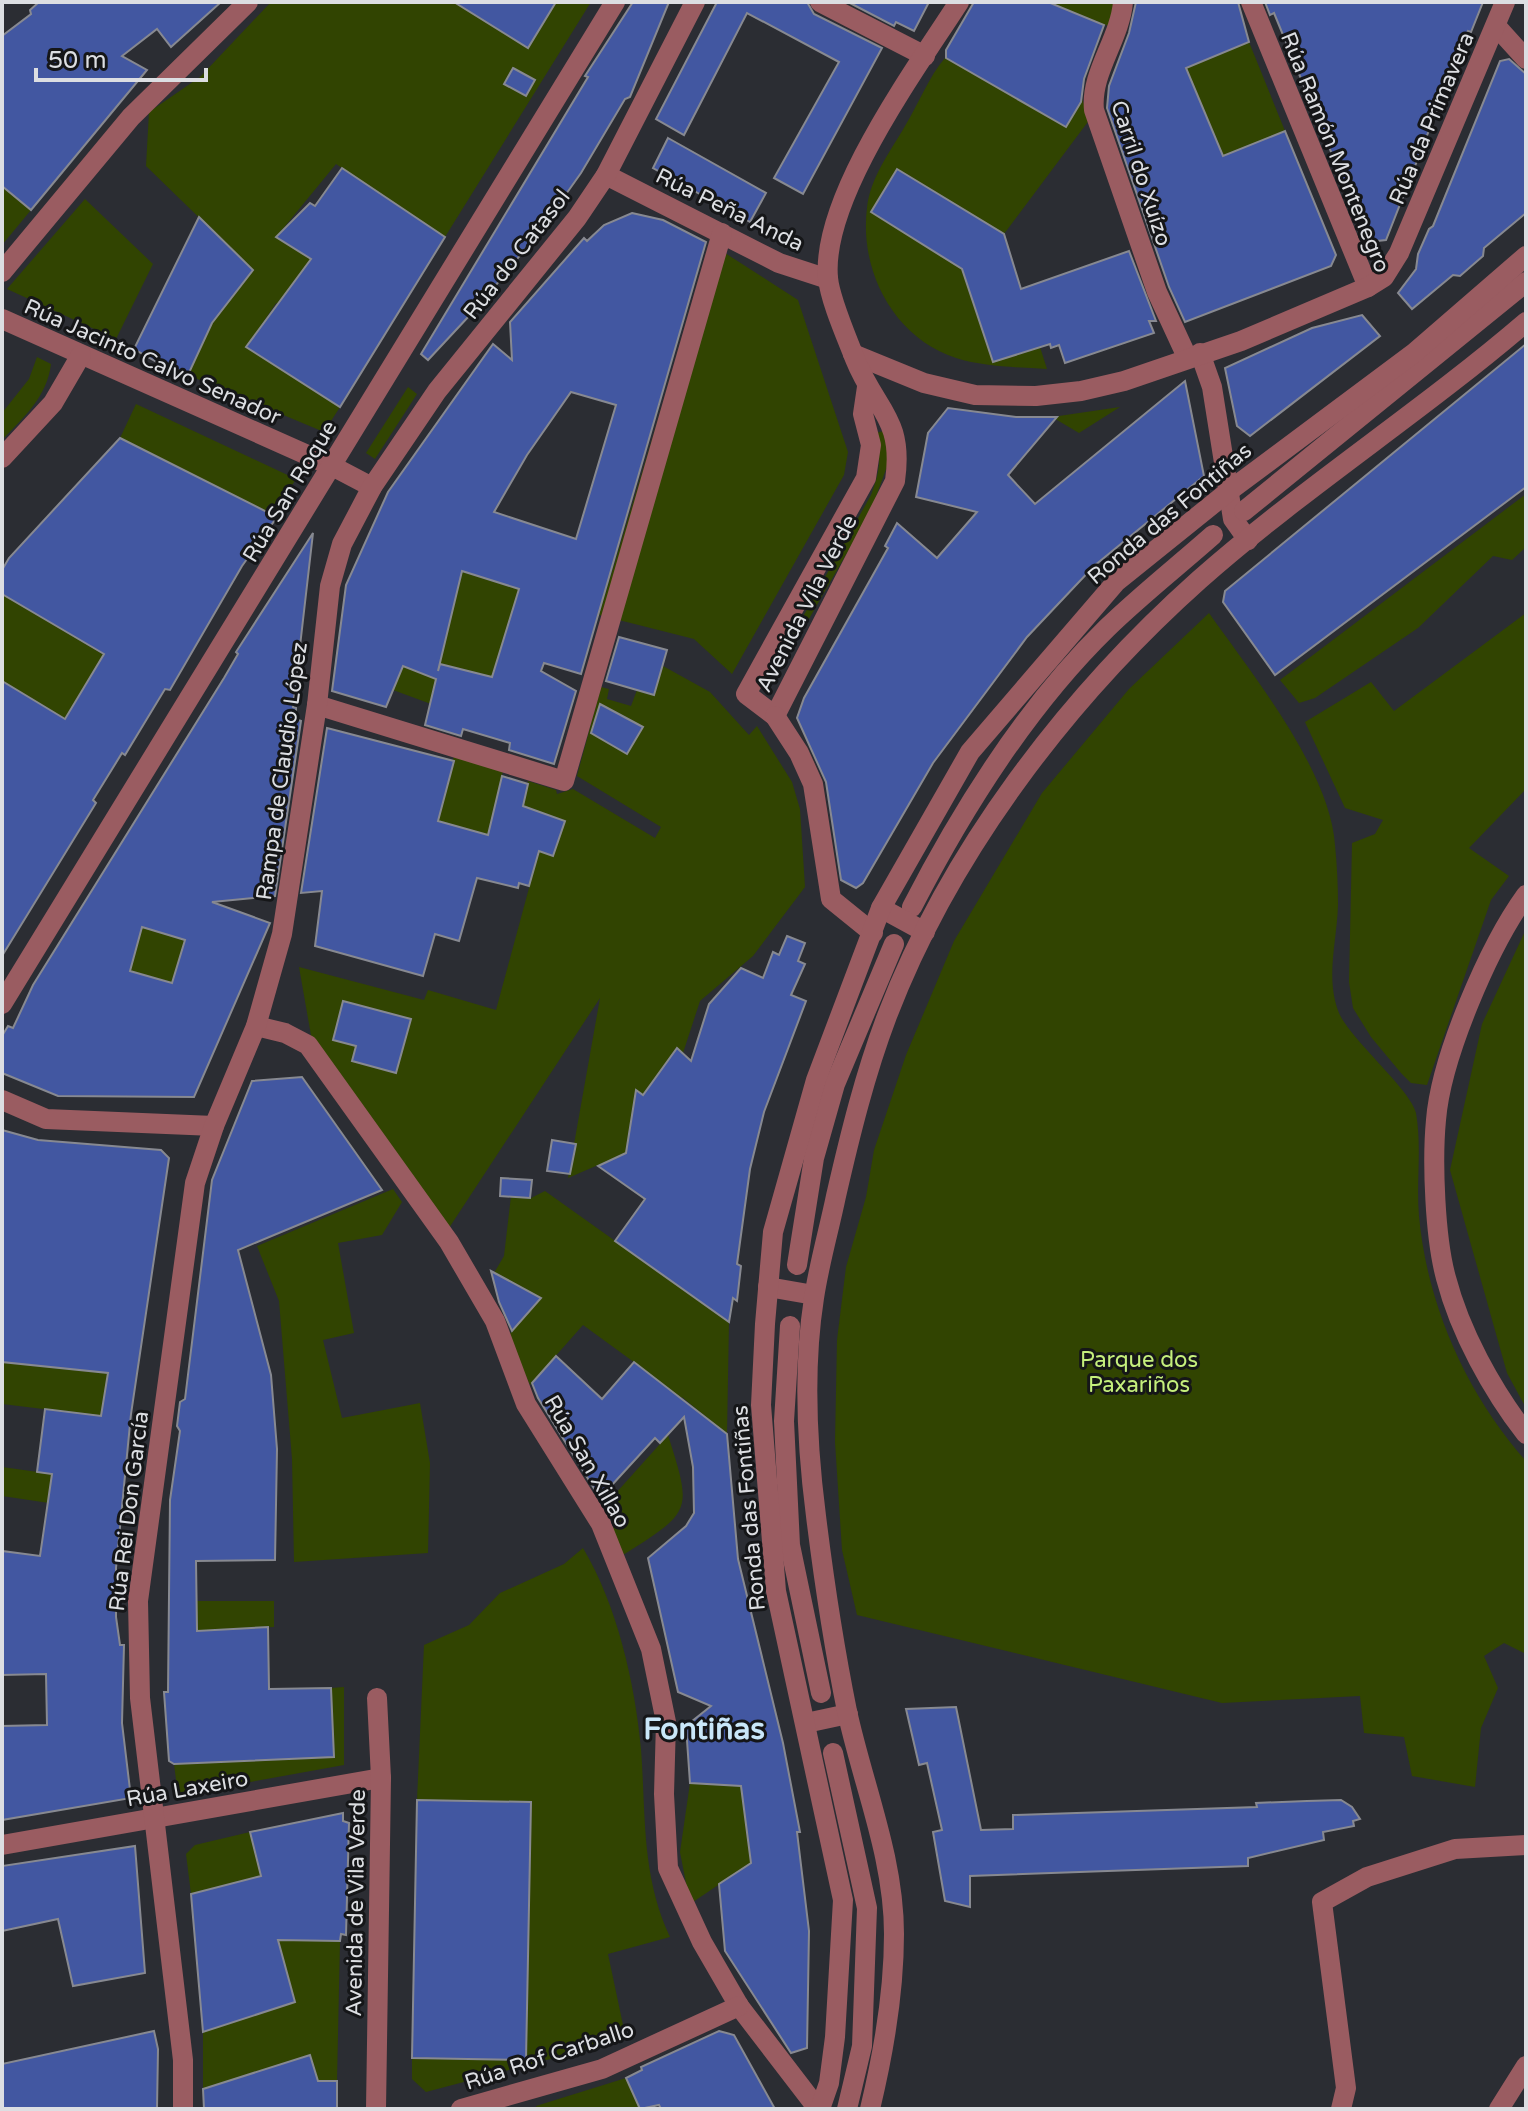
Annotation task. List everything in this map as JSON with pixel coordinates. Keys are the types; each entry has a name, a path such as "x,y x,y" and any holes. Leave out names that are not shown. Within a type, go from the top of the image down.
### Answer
{"street":[{"path":"2,272 131,117 248,2"},
{"name":"Rúa San Roque","path":"2,1004 615,2"},
{"name":"Rúa do Catasol","path":"352,523 372,487 437,391 577,218 606,175 695,2"},
{"path":"820,2 925,56"},
{"path":"959,2 876,132 833,228 828,279 853,354 924,383 975,395 1007,397 1081,391 1124,381 1193,355"},
{"name":"Carril do Xuízo","path":"1123,2 1119,30 1096,85 1094,110 1157,292 1212,387 1233,519 1248,540"},
{"name":"Rúa Ramón Montenegro","path":"1193,355 1241,341 1368,287 1251,2"},
{"name":"Rúa da Primavera","path":"1368,287 1384,277 1399,253 1505,2"},
{"path":"1496,26 1526,59"},
{"name":"Rúa Peña Anda","path":"606,175 779,263 828,279"},
{"path":"317,705 564,781 722,233"},
{"name":"Ronda das Fontiñas","path":"819,2109 829,2083 835,2037 843,1900 776,1591 761,1405 773,1232 816,1080 881,908 970,752 1116,582 1229,491 1414,353 1526,256"},
{"path":"1244,511 1526,282"},
{"name":"Rúa Jacinto Calvo Senador","path":"2,319 332,466 372,487"},
{"path":"870,2109 887,2038 894,1930 880,1830 848,1714 812,1488 809,1373 814,1295 850,1133 886,1019 925,932 1000,805 1054,730 1105,670 1200,579 1526,322"},
{"name":"Avenida Vila Verde","path":"853,354 867,387 890,418 899,452 895,481 775,716 746,694 866,478 871,445 863,414 867,387"},
{"path":"2,458 53,403 81,355"},
{"name":"Rampa de Claudio López","path":"256,1026 282,934 317,705 330,586 342,544 352,523"},
{"path":"912,907 988,774 1043,702 1105,629 1213,535"},
{"path":"775,716 799,753 813,784 831,899 873,933"},
{"path":"1526,895 1478,985 1453,1050 1436,1118 1437,1199 1446,1277 1473,1345 1510,1413 1526,1434"},
{"path":"881,908 925,932"},
{"path":"797,1265 814,1158 835,1084 894,944"},
{"name":"Rúa Rei Don García","path":"183,2109 183,2060 140,1698 138,1601 195,1183 214,1126 256,1026"},
{"name":"Rúa San Xillao","path":"256,1026 285,1033 308,1045 449,1242 495,1321 526,1404 601,1524 651,1649 666,1722 664,1794 668,1868 702,1942 739,2006 819,2109"},
{"path":"2,1100 46,1119 214,1126"},
{"path":"768,1287 814,1295"},
{"path":"790,1326 784,1421 790,1545 821,1693"},
{"name":"Avenida de Vila Verde","path":"376,2109 381,1778 377,1698"},
{"path":"806,1723 848,1714"},
{"path":"833,1753 867,1908 862,2046 847,2109"},
{"name":"Rúa Laxeiro","path":"2,1845 381,1778"},
{"path":"1341,2109 1346,2088 1322,1902 1367,1877 1455,1849 1526,1845"},
{"name":"Rúa Rof Carballo","path":"461,2109 602,2069 739,2006"},
{"path":"1499,2109 1526,2066"}],"green space":[{"path":"271,2 454,2 500,31 532,41 556,2 591,2 445,237 336,164 277,236 323,267 279,305 276,303 247,347 340,407 324,432 188,375 211,324 253,270 146,166 149,112 200,77"},
{"path":"1046,2 1056,5 1057,2 1116,2 1111,27 1070,11 1017,98 1066,127 1082,99 1090,119 1004,234 898,169 871,211 962,269 993,362 1040,347 1047,369 967,361 934,348 915,335 885,299 869,255 866,232 869,197 882,166 945,58 977,37"},
{"path":"1249,42 1285,131 1223,156 1186,68"},
{"path":"2,186 31,210 2,245"},
{"path":"85,199 153,264 116,339 7,289"},
{"path":"711,244 798,300 848,452 844,475 732,674 694,639 599,615"},
{"path":"37,357 51,364 45,387 33,406 2,440 2,413 29,379"},
{"path":"408,387 417,394 375,459 366,453"},
{"path":"136,404 296,479 273,515 120,438"},
{"path":"1120,407 1079,433 1052,417"},
{"path":"884,431 889,461 870,513 776,676 772,672 871,495 879,464 875,433"},
{"path":"1526,494 1526,547 1512,560 1493,556 1418,628 1315,698 1299,703 1280,680"},
{"path":"462,571 519,589 489,688 440,664"},
{"path":"2,594 104,655 71,723 2,681"},
{"name":"Parque dos Paxariños","path":"1209,613 1286,724 1319,786 1330,816 1335,845 1338,905 1332,973 1335,1000 1339,1013 1355,1037 1412,1103 1419,1139 1418,1190 1423,1249 1441,1315 1468,1378 1526,1461 1526,1654 1504,1643 1484,1656 1498,1688 1481,1728 1475,1787 1412,1776 1404,1737 1364,1733 1360,1696 1222,1703 857,1615 842,1550 835,1442 837,1340 846,1267 866,1197 874,1150 906,1055 954,941 1042,793 1129,689"},
{"path":"1526,613 1526,789 1469,848 1509,876 1491,900 1427,1085 1411,1083 1371,1037 1353,1008 1349,982 1352,843 1375,834 1383,820 1345,808 1305,722 1371,682 1394,711"},
{"path":"403,666 436,679 431,704 393,690"},
{"path":"663,666 710,692 749,735 757,726 792,782 800,809 805,887 753,956 700,1001 683,1053 676,1048 643,1095 636,1090 626,1153 568,1178 600,998 449,1228 312,1041 299,967 424,1000 428,990 496,1010 539,851 553,856 565,821 550,816 539,848 514,842 528,781 556,790 557,794 573,789 655,838 661,827 577,776 601,687 609,689 607,699 631,706 637,690 654,695"},
{"path":"454,756 503,771 488,835 438,821"},
{"path":"175,889 185,940 172,983 126,969 142,927 162,933"},
{"path":"1526,929 1526,1408 1507,1373 1450,1170 1482,1024"},
{"path":"393,1189 402,1202 382,1235 338,1243 354,1333 323,1340 342,1418 420,1403 430,1463 428,1553 294,1562 292,1459 279,1301 257,1246"},
{"path":"545,1191 729,1322 727,1434 682,1397 674,1428 669,1434 655,1421 598,1403 619,1380 637,1394 653,1376 583,1325 530,1385 508,1336 540,1298 494,1273 504,1256 511,1196 531,1198"},
{"path":"2,1362 108,1373 101,1416 2,1404"},
{"path":"668,1435 681,1480 681,1507 663,1528 623,1555 611,1530 623,1517 607,1503"},
{"path":"2,1467 125,1484 123,1514 2,1496"},
{"path":"583,1548 606,1594 629,1671 641,1749 649,1868 670,1937 608,1954 626,2039 426,2092 412,2079 412,2058 526,2060 521,1802 417,1800 424,1645 469,1625 500,1593 564,1564"},
{"path":"169,1601 274,1601 274,1627 169,1632"},
{"path":"344,1687 344,1765 178,1795 174,1764 333,1757 331,1688"},
{"path":"690,1783 741,1786 751,1863 690,1904 680,1852"},
{"path":"250,1832 261,1876 191,1894 186,1854 195,1845"},
{"path":"278,1940 340,1941 337,2081 318,2081 310,2055 203,2089 203,2032 295,2002"},
{"path":"626,2078 640,2109 537,2109 536,2106"}],"building":[{"path":"39,2 221,2 171,47 157,29 122,56 147,70 31,210 2,186 2,36 31,14 30,10"},
{"path":"454,2 556,2 528,48"},
{"path":"633,2 669,2 630,97 625,99 581,173 539,232 483,301 428,360 421,354 588,77 585,76"},
{"path":"717,2 807,2 814,14 882,48 803,194 774,178 839,62 747,13 684,135 656,119"},
{"path":"848,2 929,2 914,31 896,22 894,26"},
{"path":"974,2 1048,2 1104,25 1084,79 1081,102 1066,127 946,58 946,50"},
{"path":"1136,2 1238,2 1249,42 1186,68 1223,156 1285,131 1336,255 1331,266 1185,322 1169,287 1107,108 1109,86 1129,33"},
{"path":"1265,2 1483,2 1471,32 1468,31 1386,240 1368,242 1274,13 1270,15"},
{"path":"1509,59 1526,74 1526,213 1484,248 1483,256 1460,276 1453,275 1412,309 1398,293 1416,269 1418,254 1433,226 1500,61"},
{"path":"513,68 535,80 526,96 504,84"},
{"path":"668,138 766,193 750,222 653,168"},
{"path":"342,168 445,237 340,407 246,347 311,259 276,237 310,203 315,206"},
{"path":"897,169 1004,234 1021,289 1129,251 1156,321 1149,321 1154,333 1065,363 1059,345 1051,348 1050,344 993,362 962,269 871,212"},
{"path":"632,213 663,220 706,242 581,674 544,663 541,671 576,691 554,764 509,750 510,743 463,729 461,736 425,725 436,679 403,666 386,707 332,691 346,585 388,492 493,344 512,360 510,322 584,238 587,241 604,225","holes":["571,392 616,405 576,539 494,512 527,455","462,571 519,589 492,677 440,664 438,671"]},
{"path":"199,217 253,270 212,323 188,375 170,366 169,369 134,349"},
{"path":"1362,315 1380,336 1250,436 1237,426 1225,368 1312,328"},
{"path":"1526,344 1526,487 1275,675 1223,602 1225,591"},
{"path":"1185,381 1204,476 1094,566 1027,637 933,763 863,883 856,888 841,880 826,782 797,718 804,698 888,548 885,546 897,523 937,558 977,512 916,497 928,433 948,408 1016,417 1057,417 1008,475 1035,504"},
{"path":"120,438 277,517 242,566 170,690 165,689 125,755 122,753 93,800 96,803 2,956 2,681 65,719 104,654 2,594 2,570 9,558"},
{"path":"313,533 293,707 296,708 296,719 301,721 275,896 212,902 270,923 194,1097 58,1096 2,1073 2,1036 8,1026 13,1028 33,985 224,678 238,654 236,652","holes":["142,927 185,940 172,983 130,971"]},
{"path":"619,637 667,650 654,695 606,681"},
{"path":"600,704 643,727 627,754 591,733"},
{"path":"327,728 454,761 438,821 488,835 502,776 528,784 523,806 565,821 553,856 539,851 529,886 519,883 518,888 477,878 459,941 435,934 423,976 315,946 322,891 301,893"},
{"path":"787,936 805,943 798,961 805,964 791,995 806,1001 764,1112 750,1169 737,1264 741,1266 737,1301 733,1298 729,1322 615,1241 645,1199 598,1166 626,1153 636,1090 643,1095 677,1048 691,1061 709,1004 741,968 763,978 773,952 779,955"},
{"path":"343,1001 411,1019 396,1073 352,1061 356,1046 333,1040"},
{"path":"302,1077 382,1190 238,1250 271,1375 277,1449 275,1560 196,1561 197,1631 268,1627 269,1689 331,1688 334,1757 174,1764 169,1761 164,1692 168,1692 170,1500 180,1431 177,1426 180,1402 185,1399 212,1180 252,1081"},
{"path":"2,1130 38,1140 161,1150 169,1158 131,1414 116,1568 116,1617 120,1645 124,1645 122,1723 131,1798 2,1820 2,1726 47,1725 46,1674 2,1675 2,1551 40,1556 52,1474 37,1472 45,1409 101,1416 108,1373 2,1362"},
{"path":"552,1140 576,1144 570,1174 547,1171"},
{"path":"501,1178 532,1180 530,1198 500,1196"},
{"path":"491,1271 541,1298 512,1331 499,1302"},
{"path":"556,1356 602,1399 634,1362 727,1434 738,1559 783,1743 800,1832 797,1832 809,1931 807,2048 791,2053 725,1951 719,1884 751,1863 741,1786 690,1783 686,1726 711,1706 678,1692 648,1558 686,1526 694,1513 693,1467 684,1417 660,1443 655,1438 600,1498 538,1398 532,1383"},
{"path":"956,1707 981,1830 1013,1829 1013,1815 1257,1807 1256,1803 1341,1800 1352,1807 1360,1819 1353,1821 1354,1826 1323,1832 1324,1840 1248,1858 1248,1866 970,1876 970,1907 945,1901 933,1832 942,1830 927,1763 919,1765 906,1709"},
{"path":"417,1800 531,1802 526,2060 412,2058"},
{"path":"343,1813 343,1821 349,1823 346,1935 341,1934 340,1941 278,1940 295,2002 203,2032 191,1894 261,1876 250,1832"},
{"path":"135,1846 145,1973 73,1986 58,1919 2,1931 2,1866"},
{"path":"154,2031 158,2049 157,2109 2,2109 2,2064"},
{"path":"719,2031 734,2035 775,2109 661,2109 659,2105 640,2109 626,2078 642,2070 641,2067"},
{"path":"310,2055 318,2081 337,2081 337,2109 204,2109 203,2089"}],"district":[{"name":"Fontiñas","path":"704,1729"}]}
